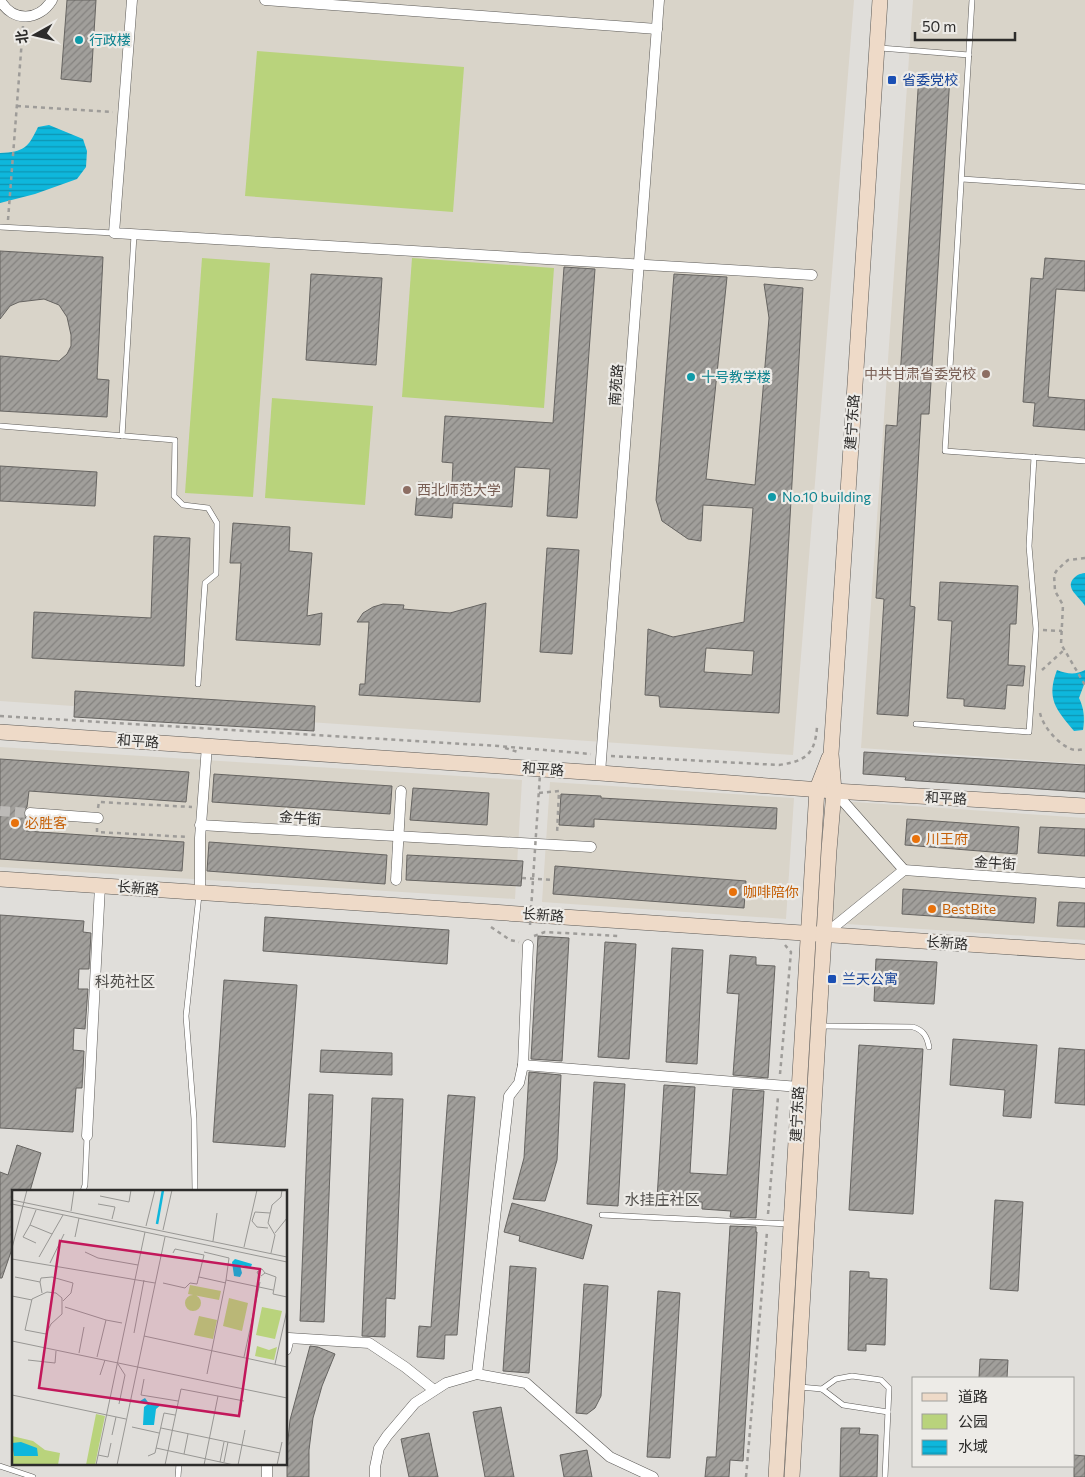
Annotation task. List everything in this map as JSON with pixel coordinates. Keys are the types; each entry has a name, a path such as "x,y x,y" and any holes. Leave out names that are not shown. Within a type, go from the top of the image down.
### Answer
{"main road":[{"name":"建宁东路","path":"792,1477 818,1026 834,791 831,754 880,0"},
{"name":"和平路","path":"0,732 834,791 1085,806"},
{"name":"建宁东路","path":"776,1477 817,789 831,754"},
{"name":"长新路","path":"0,879 1085,952"}],"street":[{"path":"0,0 4,7 13,14 24,17 35,16 45,10 52,0"},
{"path":"132,0 114,233 812,275"},
{"path":"265,0 657,29"},
{"name":"南苑路","path":"600,773 659,0"},
{"path":"200,892 200,825 207,746"},
{"path":"396,880 401,791"},
{"path":"824,934 904,870 834,791"},
{"path":"30,813 98,818"},
{"name":"金牛街","path":"200,825 398,838 591,847"},
{"name":"金牛街","path":"904,870 1085,883"},
{"path":"86,1136 100,886"},
{"path":"477,1374 508,1096 520,1083 523,1065 528,945"},
{"path":"523,1065 799,1087"},
{"path":"288,1342 289,1338 369,1343 405,1367 434,1390"},
{"path":"376,1477 375,1467 379,1448 415,1403 446,1383 477,1374 526,1383 610,1458 653,1477"},
{"path":"267,1464 267,1477"}],"lane":[{"path":"972,0 945,451 1085,461"},
{"path":"876,48 969,55"},
{"path":"962,179 1085,187"},
{"path":"0,228 114,233"},
{"path":"122,436 134,234"},
{"path":"0,426 175,440 174,496 183,505 208,508 218,523 216,574 205,583 198,684"},
{"path":"916,724 1029,732 1036,629 1029,546 1034,457"},
{"path":"195,1190 194,1119 186,1016 200,892"},
{"path":"818,1026 913,1027 922,1031 926,1036 929,1047"},
{"path":"83,1190 86,1136"},
{"path":"602,1215 791,1224"},
{"path":"822,1389 836,1379 852,1376 881,1380 889,1388 885,1477"},
{"path":"797,1387 822,1389 843,1405 888,1412"},
{"path":"178,1477 179,1464"},
{"path":"0,1466 33,1477"}],"path":[{"path":"8,228 24,17"},
{"path":"17,106 122,113"},
{"path":"1085,558 1068,560 1054,575 1055,591 1063,604 1061,644 1085,685"},
{"path":"1036,629 1062,631"},
{"path":"1041,671 1064,650"},
{"path":"1040,712 1042,723 1058,741 1070,749 1085,749"},
{"path":"0,716 779,765 797,762 808,756 816,740 818,720"},
{"path":"530,924 541,759"},
{"path":"539,793 559,791 557,846"},
{"path":"200,838 97,832 99,802 202,807"},
{"path":"522,878 554,880"},
{"path":"528,945 536,935 545,932 620,936"},
{"path":"746,1477 790,952 784,944"}],"shaded area":[{"name":"西北师范大学","path":"0,0 854,0 793,755 0,701"},
{"name":"中共甘肃省委党校","path":"913,0 1085,0 1085,764 861,748"},
{"path":"0,747 522,780 515,899 0,867"},
{"path":"550,782 794,798 786,919 542,902"},
{"path":"840,801 1085,818 1085,940 832,923"}],"green space":[{"path":"257,51 464,67 453,212 245,196"},
{"path":"202,258 270,263 253,497 185,493"},
{"path":"412,258 554,268 544,408 402,397"},
{"path":"272,398 373,406 365,505 265,498"}],"water":[{"path":"49,125 83,139 87,151 86,167 77,179 35,194 0,203 0,153 24,148 38,127"},
{"path":"1085,573 1085,606 1072,589 1071,582 1079,574"},
{"path":"1057,670 1078,673 1085,670 1085,682 1079,698 1084,714 1083,730 1074,731 1058,710 1052,689"}],"building":[{"name":"行政楼","path":"67,0 96,0 91,82 61,79"},
{"path":"919,74 950,76 929,414 921,414 910,606 915,607 908,716 877,714 884,599 876,598 886,425 897,426"},
{"path":"0,251 103,257 97,379 109,380 107,417 0,411 0,356 59,361 67,354 71,346 71,335 67,317 59,305 44,299 19,302 10,306 0,319"},
{"path":"1045,258 1085,261 1085,291 1056,289 1048,397 1085,400 1085,430 1033,426 1035,403 1023,402 1031,278 1043,279"},
{"path":"564,267 595,269 577,518 547,516 550,469 515,467 512,507 453,503 452,518 415,515 418,482 452,484 453,463 442,462 445,416 553,423"},
{"path":"311,274 382,278 376,365 306,360"},
{"name":"No.10 building","path":"674,274 727,277 706,479 755,485 769,318 764,284 803,288 779,713 660,707 659,696 645,695 648,629 673,637 744,622 753,508 703,505 701,541 688,539 662,521 656,500","holes":["706,648 754,651 752,675 704,672"]},
{"path":"0,466 97,472 95,506 0,501"},
{"path":"233,523 290,527 289,551 312,553 307,616 322,613 320,645 236,640 241,563 230,563"},
{"path":"154,536 190,538 184,666 32,658 34,612 151,618"},
{"path":"547,548 579,550 572,654 540,652"},
{"path":"940,582 1018,586 1016,624 1010,624 1008,665 1025,666 1023,686 1007,685 1005,709 964,706 964,699 947,698 952,621 938,620"},
{"path":"486,603 480,702 359,695 360,684 365,684 369,622 357,622 363,613 383,604 404,605 403,609 450,613"},
{"path":"75,691 315,706 314,731 74,717"},
{"path":"864,752 1085,765 1085,792 905,780 906,777 863,774"},
{"path":"0,759 189,772 186,802 29,791 27,807 23,812 26,819 26,831 184,842 182,871 0,859"},
{"path":"214,774 392,786 390,814 212,802"},
{"path":"413,788 489,793 487,825 410,820"},
{"path":"561,794 777,808 776,829 594,819 594,827 559,825"},
{"path":"907,819 1019,827 1017,854 905,845"},
{"path":"1040,827 1085,829 1085,856 1038,853"},
{"path":"209,842 387,855 385,884 207,871"},
{"path":"407,855 523,861 521,886 406,880"},
{"path":"555,866 746,881 744,908 553,894"},
{"path":"903,889 1036,898 1034,923 902,914"},
{"path":"1059,902 1085,903 1085,927 1057,926"},
{"path":"0,915 84,921 83,932 91,933 89,969 79,969 78,989 88,989 85,1029 74,1028 73,1050 84,1051 82,1088 76,1088 73,1132 0,1128"},
{"path":"265,917 449,930 447,964 263,951"},
{"path":"538,936 569,938 562,1061 531,1059"},
{"path":"605,942 636,944 629,1059 598,1057"},
{"path":"672,948 703,950 697,1064 666,1062"},
{"path":"730,955 756,957 756,965 775,966 768,1078 733,1075 739,994 727,993"},
{"path":"876,959 937,962 934,1004 874,1001"},
{"path":"224,980 297,985 285,1147 213,1142"},
{"path":"953,1039 1037,1045 1031,1118 1003,1116 1005,1090 950,1085"},
{"path":"859,1045 923,1049 913,1214 849,1210"},
{"path":"1059,1048 1085,1050 1085,1105 1055,1103"},
{"path":"321,1050 392,1053 392,1075 320,1072"},
{"path":"529,1072 561,1075 557,1160 545,1201 513,1199 524,1158"},
{"path":"594,1082 625,1084 618,1206 587,1204"},
{"path":"664,1085 695,1087 690,1173 727,1175 733,1089 764,1091 756,1218 730,1217 731,1211 702,1209 702,1202 657,1199"},
{"path":"309,1094 333,1095 324,1322 300,1321"},
{"path":"448,1095 475,1097 457,1335 445,1335 444,1359 417,1357 419,1326 431,1327"},
{"path":"372,1098 403,1099 395,1299 386,1298 385,1337 362,1336"},
{"path":"17,1145 41,1153 30,1190 12,1190 12,1249 2,1278 0,1278 0,1172 8,1175"},
{"path":"995,1200 1023,1202 1018,1291 990,1289"},
{"path":"512,1203 592,1225 583,1259 519,1241 520,1236 504,1232"},
{"path":"730,1226 756,1227 757,1232 743,1461 730,1460 729,1477 705,1477 707,1457 716,1457"},
{"path":"510,1266 536,1268 529,1373 503,1371"},
{"path":"850,1271 869,1272 869,1278 887,1279 885,1345 866,1344 866,1351 848,1350"},
{"path":"584,1284 608,1286 601,1396 595,1408 587,1414 576,1413"},
{"path":"658,1291 680,1293 670,1458 647,1457"},
{"path":"310,1346 335,1354 322,1386 313,1418 309,1450 309,1477 287,1477 290,1420"},
{"path":"980,1359 1008,1360 1007,1377 979,1377"},
{"path":"501,1407 514,1477 485,1477 473,1412"},
{"path":"841,1428 860,1428 859,1434 878,1435 877,1477 840,1477"},
{"path":"429,1433 438,1477 409,1477 401,1439"},
{"path":"587,1450 592,1477 564,1477 560,1455"},
{"path":"1075,1455 1085,1456 1085,1477 1074,1477"}],"tunnel":[{"path":"0,811 30,813"}],"place":[{"name":"行政楼","path":"79,40"},
{"name":"省委党校","path":"892,80"},
{"name":"中共甘肃省委党校","path":"986,374"},
{"name":"十号教学楼","path":"691,377"},
{"name":"西北师范大学","path":"407,490"},
{"name":"No.10 building","path":"772,497"},
{"name":"必胜客","path":"15,823"},
{"name":"川王府","path":"916,839"},
{"name":"咖啡陪你","path":"733,892"},
{"name":"BestBite","path":"932,909"},
{"name":"兰天公寓","path":"832,979"}],"district":[{"name":"科苑社区","path":"125,982"},
{"name":"水挂庄社区","path":"662,1200"}]}
